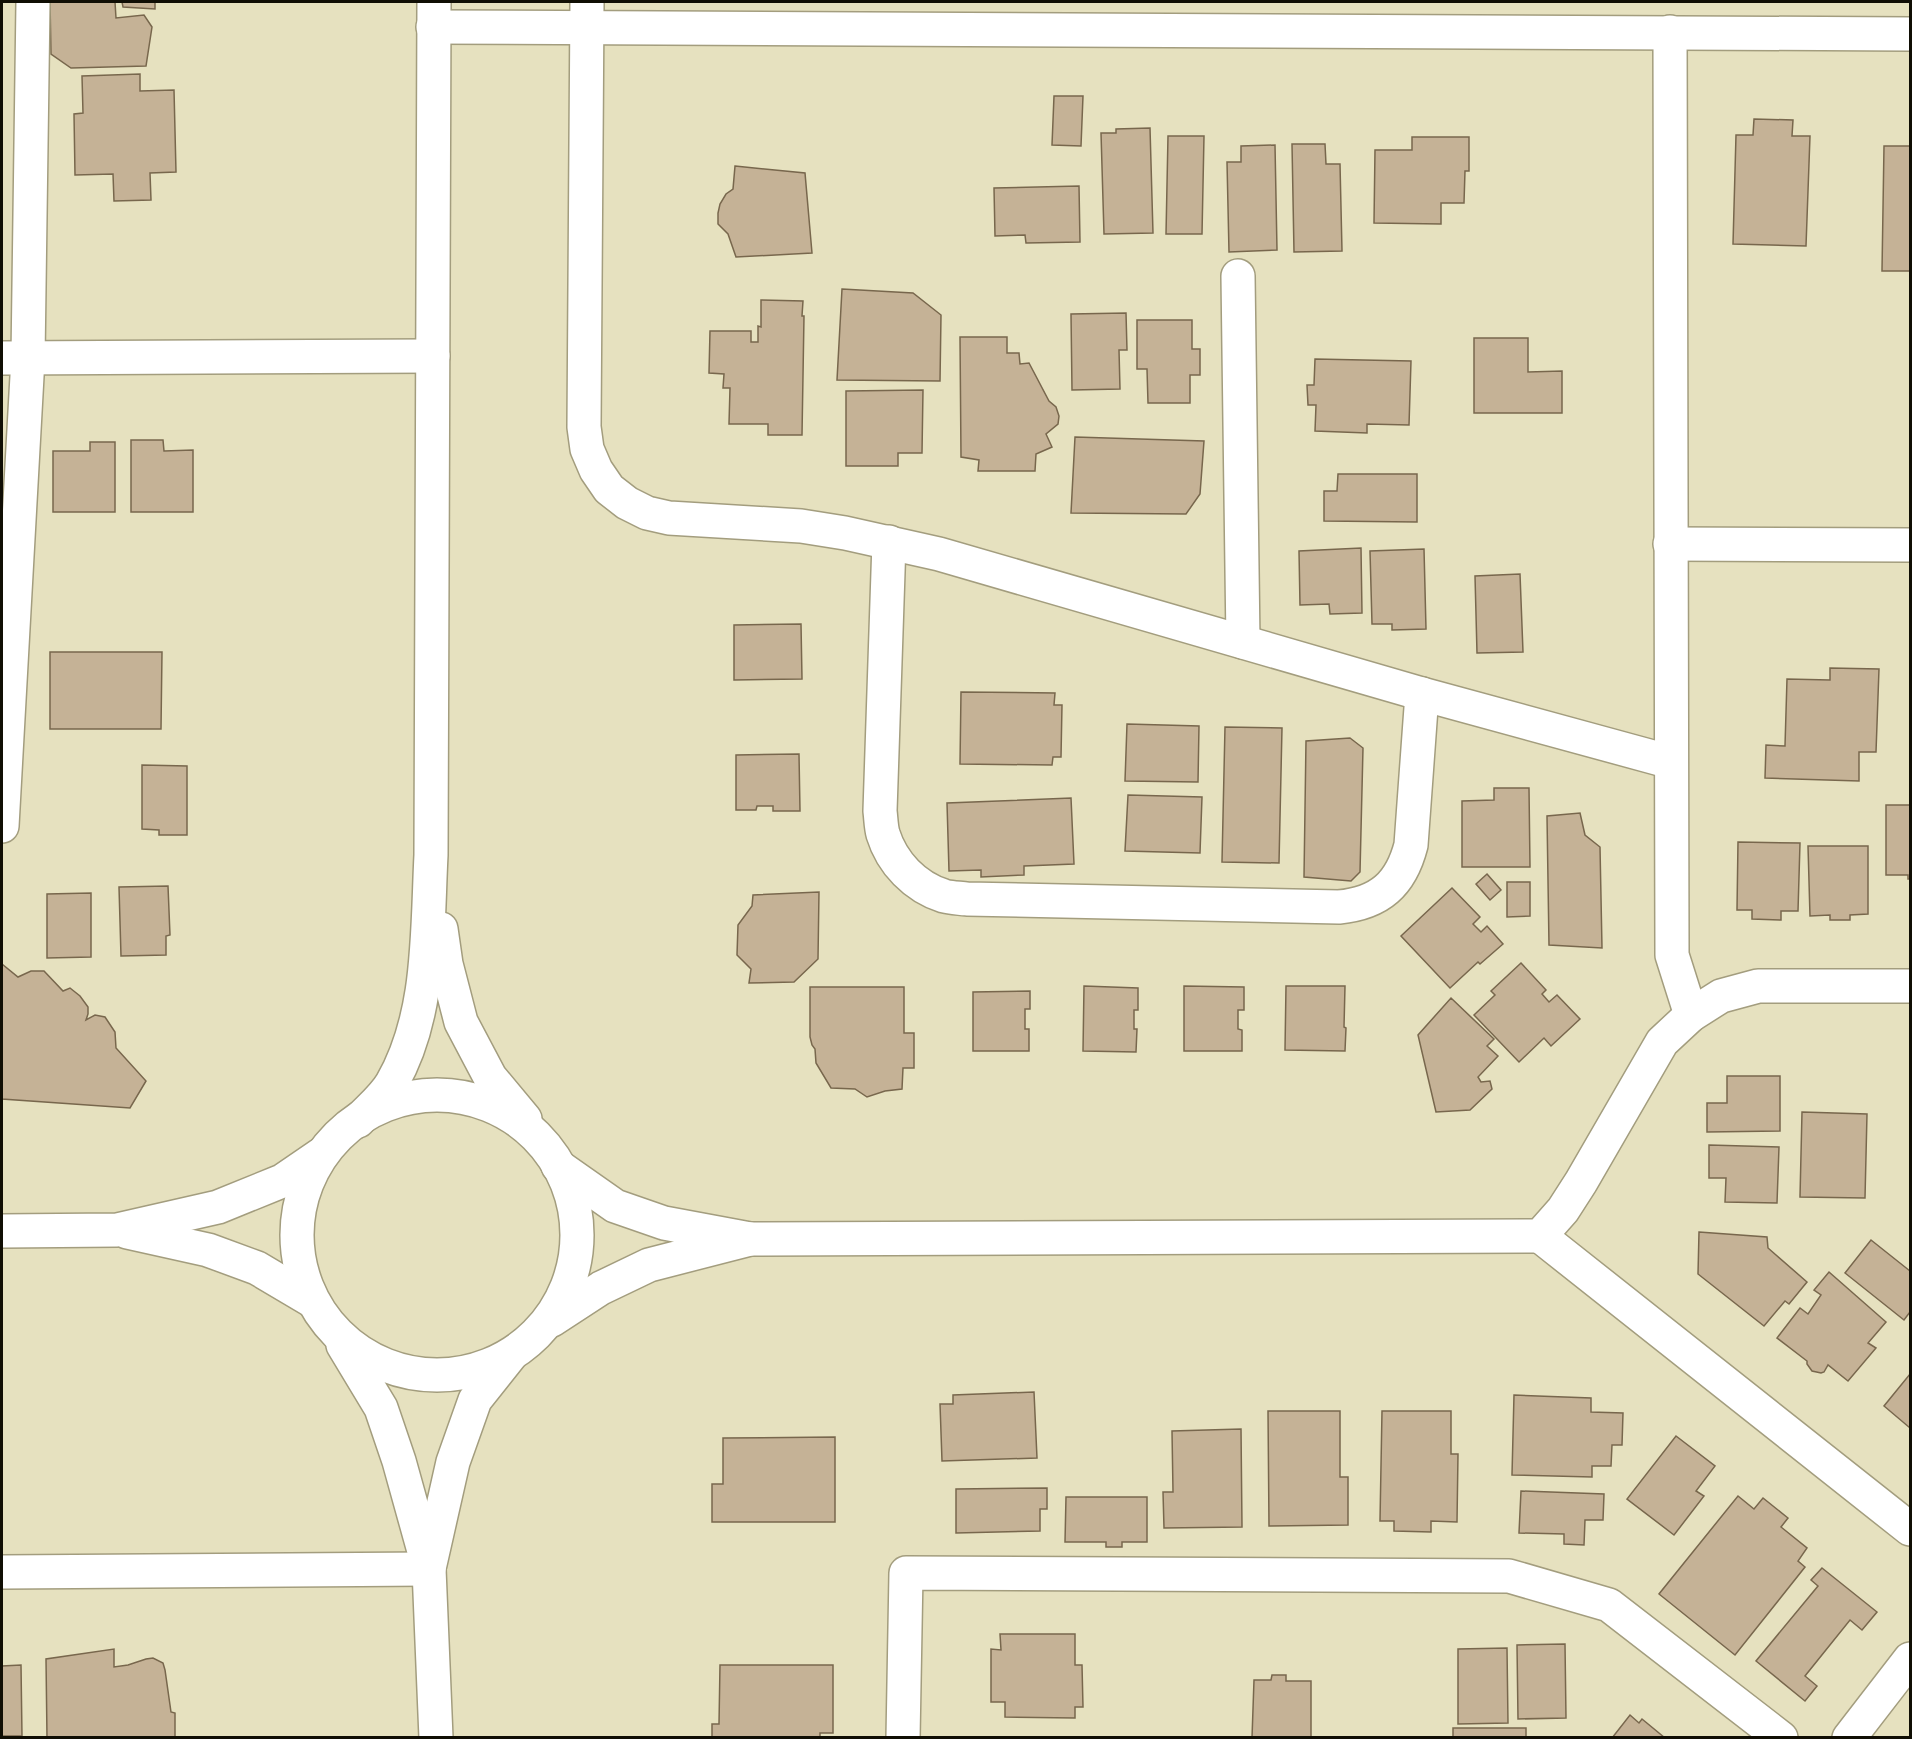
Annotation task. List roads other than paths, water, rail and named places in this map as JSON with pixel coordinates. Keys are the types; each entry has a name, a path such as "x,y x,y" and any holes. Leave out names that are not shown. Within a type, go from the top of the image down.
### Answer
{"street":[{"path":"2,826 15,358 33,2"},
{"path":"358,1121 391,1085 408,1049 424,986 431,855 433,14 1670,33 1911,33"},
{"path":"587,15 584,427 587,449 596,470 609,489 627,503 647,513 669,518 801,526 889,543 989,567 1422,694 1671,762"},
{"path":"1670,33 1672,955 1691,1015"},
{"path":"1238,276 1243,642"},
{"path":"15,358 433,356"},
{"path":"889,543 880,811 883,833 892,855 905,873 924,887 944,896 967,899 1339,907 1357,905 1373,899 1387,890 1398,876 1407,861 1411,845 1422,694"},
{"path":"1670,544 1911,545"},
{"path":"431,855 446,964 461,1023 490,1077 551,1154 569,1184 578,1232 571,1280 548,1323"},
{"path":"1540,1236 1563,1210 1581,1182 1662,1042 1691,1015 1721,996 1758,986 1911,986"},
{"path":"436,1737 429,1569 399,1461 381,1408 337,1336 311,1300 297,1257 297,1213 312,1170 326,1151 339,1134 376,1108 419,1096 464,1097 506,1112 551,1154 615,1206 664,1222 750,1239 1540,1236 1911,1529"},
{"path":"2,1230 117,1230 218,1208 282,1181 326,1151"},
{"path":"117,1230 208,1250 257,1268 311,1300"},
{"path":"429,1569 453,1462 475,1400 511,1355 548,1323 601,1288 649,1265 750,1239"},
{"path":"337,1336 374,1362 417,1375 466,1373 511,1355"},
{"path":"2,1572 429,1569"},
{"path":"903,1737 906,1573 1509,1576 1609,1605 1781,1737"},
{"path":"1849,1737 1911,1659"}]}
